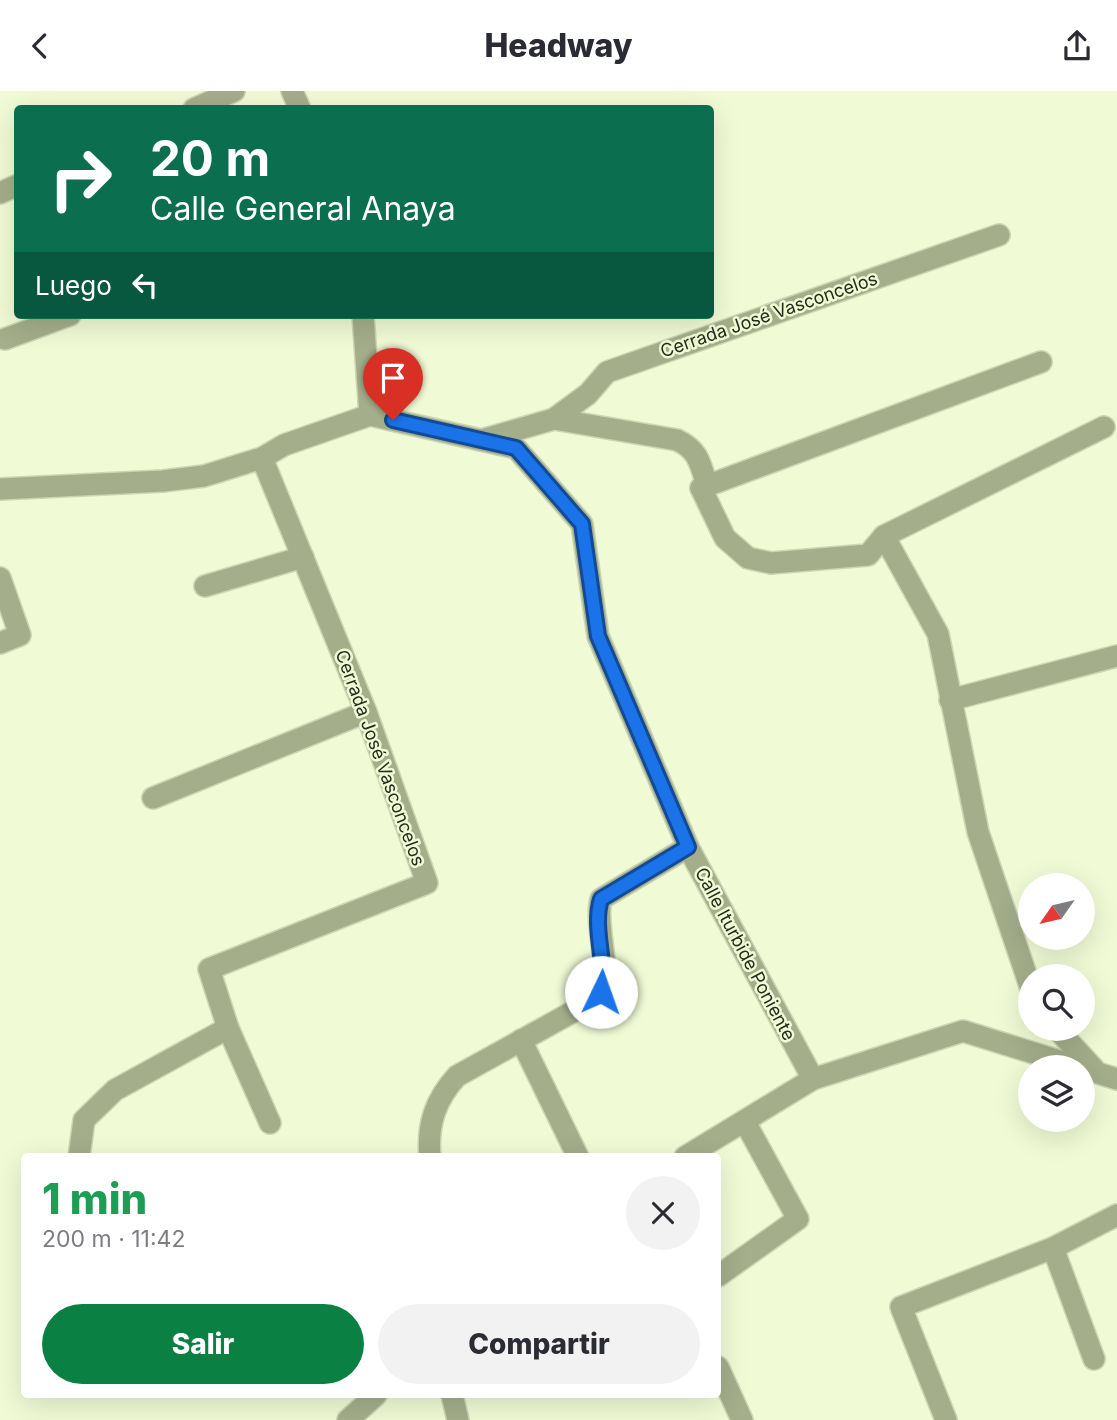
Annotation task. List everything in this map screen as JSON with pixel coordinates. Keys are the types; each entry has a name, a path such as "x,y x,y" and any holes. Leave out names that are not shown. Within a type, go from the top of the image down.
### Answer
{"street":[{"path":"203,105 234,91"},
{"name":"Cerrada José Vasconcelos","path":"554,419 588,394 607,372 999,235"},
{"path":"5,339 59,319"},
{"path":"0,489 204,476 262,458 284,445 370,415 363,319"},
{"path":"701,488 1041,362"},
{"name":"Calle Iturbide Poniente","path":"370,415 516,448 582,524 598,636 688,847 813,1079"},
{"path":"484,439 554,419 684,443 691,447 700,460 706,482 701,488"},
{"path":"701,488 725,538 748,558 771,563 868,555 884,536 1104,427"},
{"name":"Cerrada José Vasconcelos","path":"262,458 366,712 426,883 209,969 228,1028 270,1123"},
{"path":"884,536 938,634 978,832 1023,964"},
{"path":"205,586 303,557"},
{"path":"0,578 20,635 0,643"},
{"path":"950,700 1117,656"},
{"path":"153,798 366,712"},
{"path":"430,1153 428,1136 443,1090 457,1076 587,1004 601,992 604,975 597,913 601,899 688,847"},
{"path":"80,1153 84,1119 115,1090 228,1028"},
{"path":"692,1153 813,1079 963,1031 1044,1055"},
{"path":"521,1040 576,1153"},
{"path":"1068,1041 1081,1055"},
{"path":"1095,1070 1117,1079"},
{"path":"721,1274 798,1219 745,1122"},
{"path":"946,1420 901,1307 1053,1248 1117,1215"},
{"path":"1053,1248 1094,1359"},
{"path":"721,1374 741,1420"},
{"path":"348,1420 373,1398"},
{"path":"453,1398 458,1420"}],"route":[{"path":"393,420 516,448 582,524 598,636 688,847 601,899 597,913 604,975 601,992"}]}
